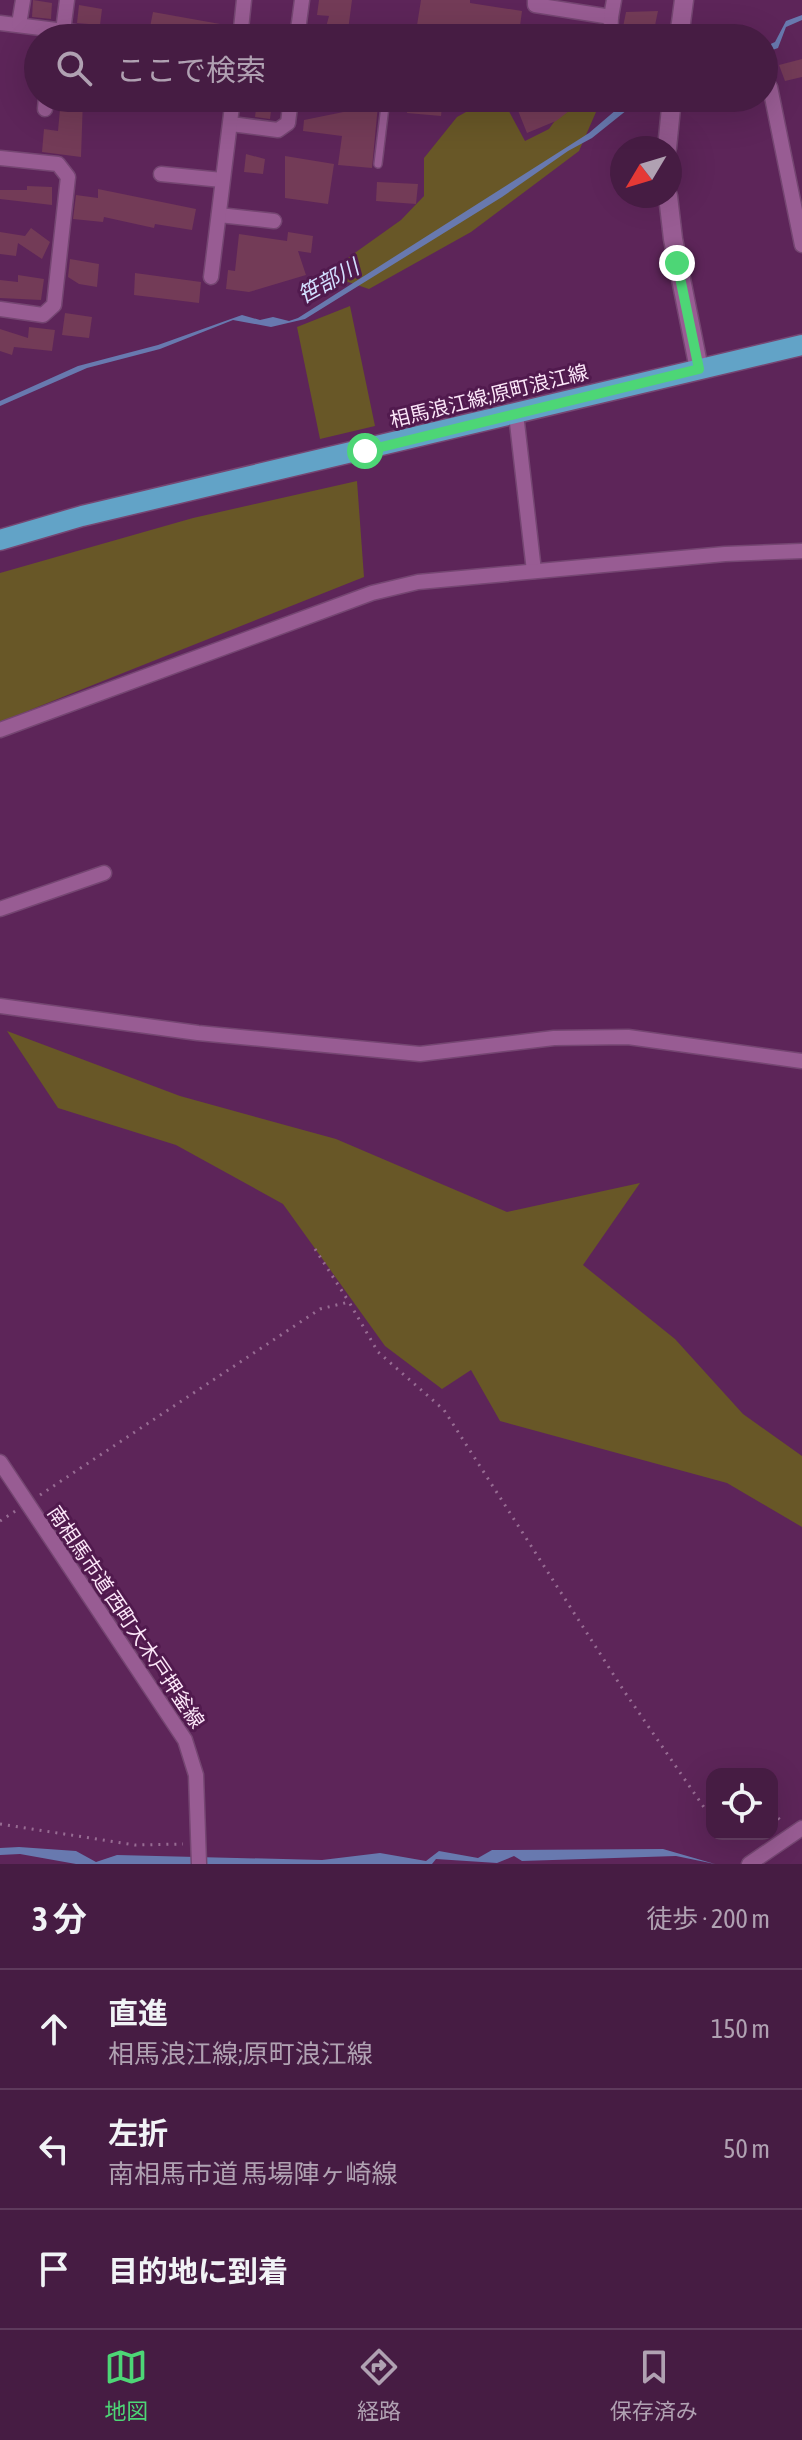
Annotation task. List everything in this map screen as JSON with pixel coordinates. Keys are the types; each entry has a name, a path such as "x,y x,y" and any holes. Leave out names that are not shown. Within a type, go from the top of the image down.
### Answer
{"main road":[{"name":"相馬浪江線;原町浪江線","path":"0,540 82,516 802,345"}],"street":[{"path":"19,24 23,0"},
{"path":"58,24 67,0"},
{"path":"241,24 244,0"},
{"path":"299,24 302,0"},
{"path":"535,0 535,5 611,17"},
{"path":"611,24 614,0"},
{"path":"681,24 684,0"},
{"path":"0,23 24,25"},
{"path":"211,277 232,112"},
{"path":"231,124 278,130 288,123 289,112"},
{"path":"668,136 670,112"},
{"path":"775,112 802,245"},
{"path":"0,158 58,164 68,177 54,305 43,315 0,309"},
{"path":"161,174 222,180"},
{"path":"669,208 699,369"},
{"path":"219,215 274,221"},
{"path":"516,414 534,571"},
{"path":"0,730 372,593 418,582 802,551"},
{"path":"0,909 104,873"},
{"path":"0,1006 198,1033 420,1054 554,1038 628,1037 802,1061"},
{"name":"南相馬市道 西町大木戸押釜線","path":"0,1462 185,1740 196,1775 199,1853"},
{"path":"749,1864 802,1828"}],"lane":[{"path":"378,164 384,112"}],"path":[{"path":"315,1249 378,1352 444,1410 624,1691 706,1810"},
{"path":"0,1521 320,1309 349,1302"},
{"path":"0,1824 199,1853"}],"shaded area":[{"path":"466,112 509,112 525,141 549,129 559,115 596,112 579,151 471,232 369,289 348,282 335,288 321,287 321,277 401,220 424,196 424,158 457,117"},
{"path":"350,306 375,426 320,439 297,327"},
{"path":"357,481 364,577 0,722 0,573 193,518"},
{"path":"7,1031 180,1096 336,1139 507,1212 640,1183 583,1265 675,1339 743,1414 802,1456 802,1527 727,1483 500,1421 471,1370 442,1389 385,1346 283,1204 176,1145 58,1108"}],"water":[{"path":"802,15 802,20 786,27 778,48 778,36 786,21"},
{"path":"614,112 624,112 592,138 502,197 305,319 271,327 233,320 160,349 87,368 0,406 0,401 78,366 158,345 242,315 260,320 273,317 289,321 298,318 589,133"},
{"path":"0,1848 76,1851 96,1862 117,1855 322,1860 380,1853 426,1861 439,1851 478,1858 492,1850 663,1849 715,1864 676,1856 522,1861 514,1856 497,1863 436,1859 432,1864 76,1864 20,1854 0,1855"}],"building":[{"path":"33,0 52,3 51,19 32,17"},
{"path":"319,0 352,0 349,24 327,24 329,16 317,15"},
{"path":"421,0 470,0 470,3 522,11 520,24 417,24"},
{"path":"79,5 102,9 100,24 77,23"},
{"path":"658,11 655,24 624,24 626,12"},
{"path":"153,12 220,24 151,24"},
{"path":"802,59 802,77 785,81 779,65"},
{"path":"60,112 83,112 81,157 42,152 44,129 58,131"},
{"path":"256,112 271,112 270,119 255,117"},
{"path":"343,112 377,112 372,168 338,165 342,136 303,131 304,120"},
{"path":"407,112 441,112 441,116"},
{"path":"519,112 568,112 556,121 527,133"},
{"path":"246,154 265,159 263,174 244,172"},
{"path":"285,156 334,164 328,204 285,198"},
{"path":"377,182 418,184 416,204 376,201"},
{"path":"27,186 52,187 52,205 0,199 0,190 27,190"},
{"path":"98,189 196,209 192,230 155,224 154,228 104,217 103,222 73,219 76,195 98,198"},
{"path":"31,228 50,242 42,259 18,243 16,256 0,254 0,232 25,236"},
{"path":"288,232 313,236 311,253 298,251 306,275 249,292 226,289 228,270 235,271 239,234 287,241"},
{"path":"70,259 99,264 97,287 79,284 68,277"},
{"path":"135,273 201,282 199,303 134,295"},
{"path":"18,275 44,279 41,300 0,298 0,280 18,282"},
{"path":"65,313 92,317 89,338 62,335"},
{"path":"29,327 55,330 52,351 14,347 12,355 0,351 0,329 28,338"}],"route":[{"path":"365,451 699,369 677,263"}],"water label":[{"name":"笹部川","path":"328,281"}]}
